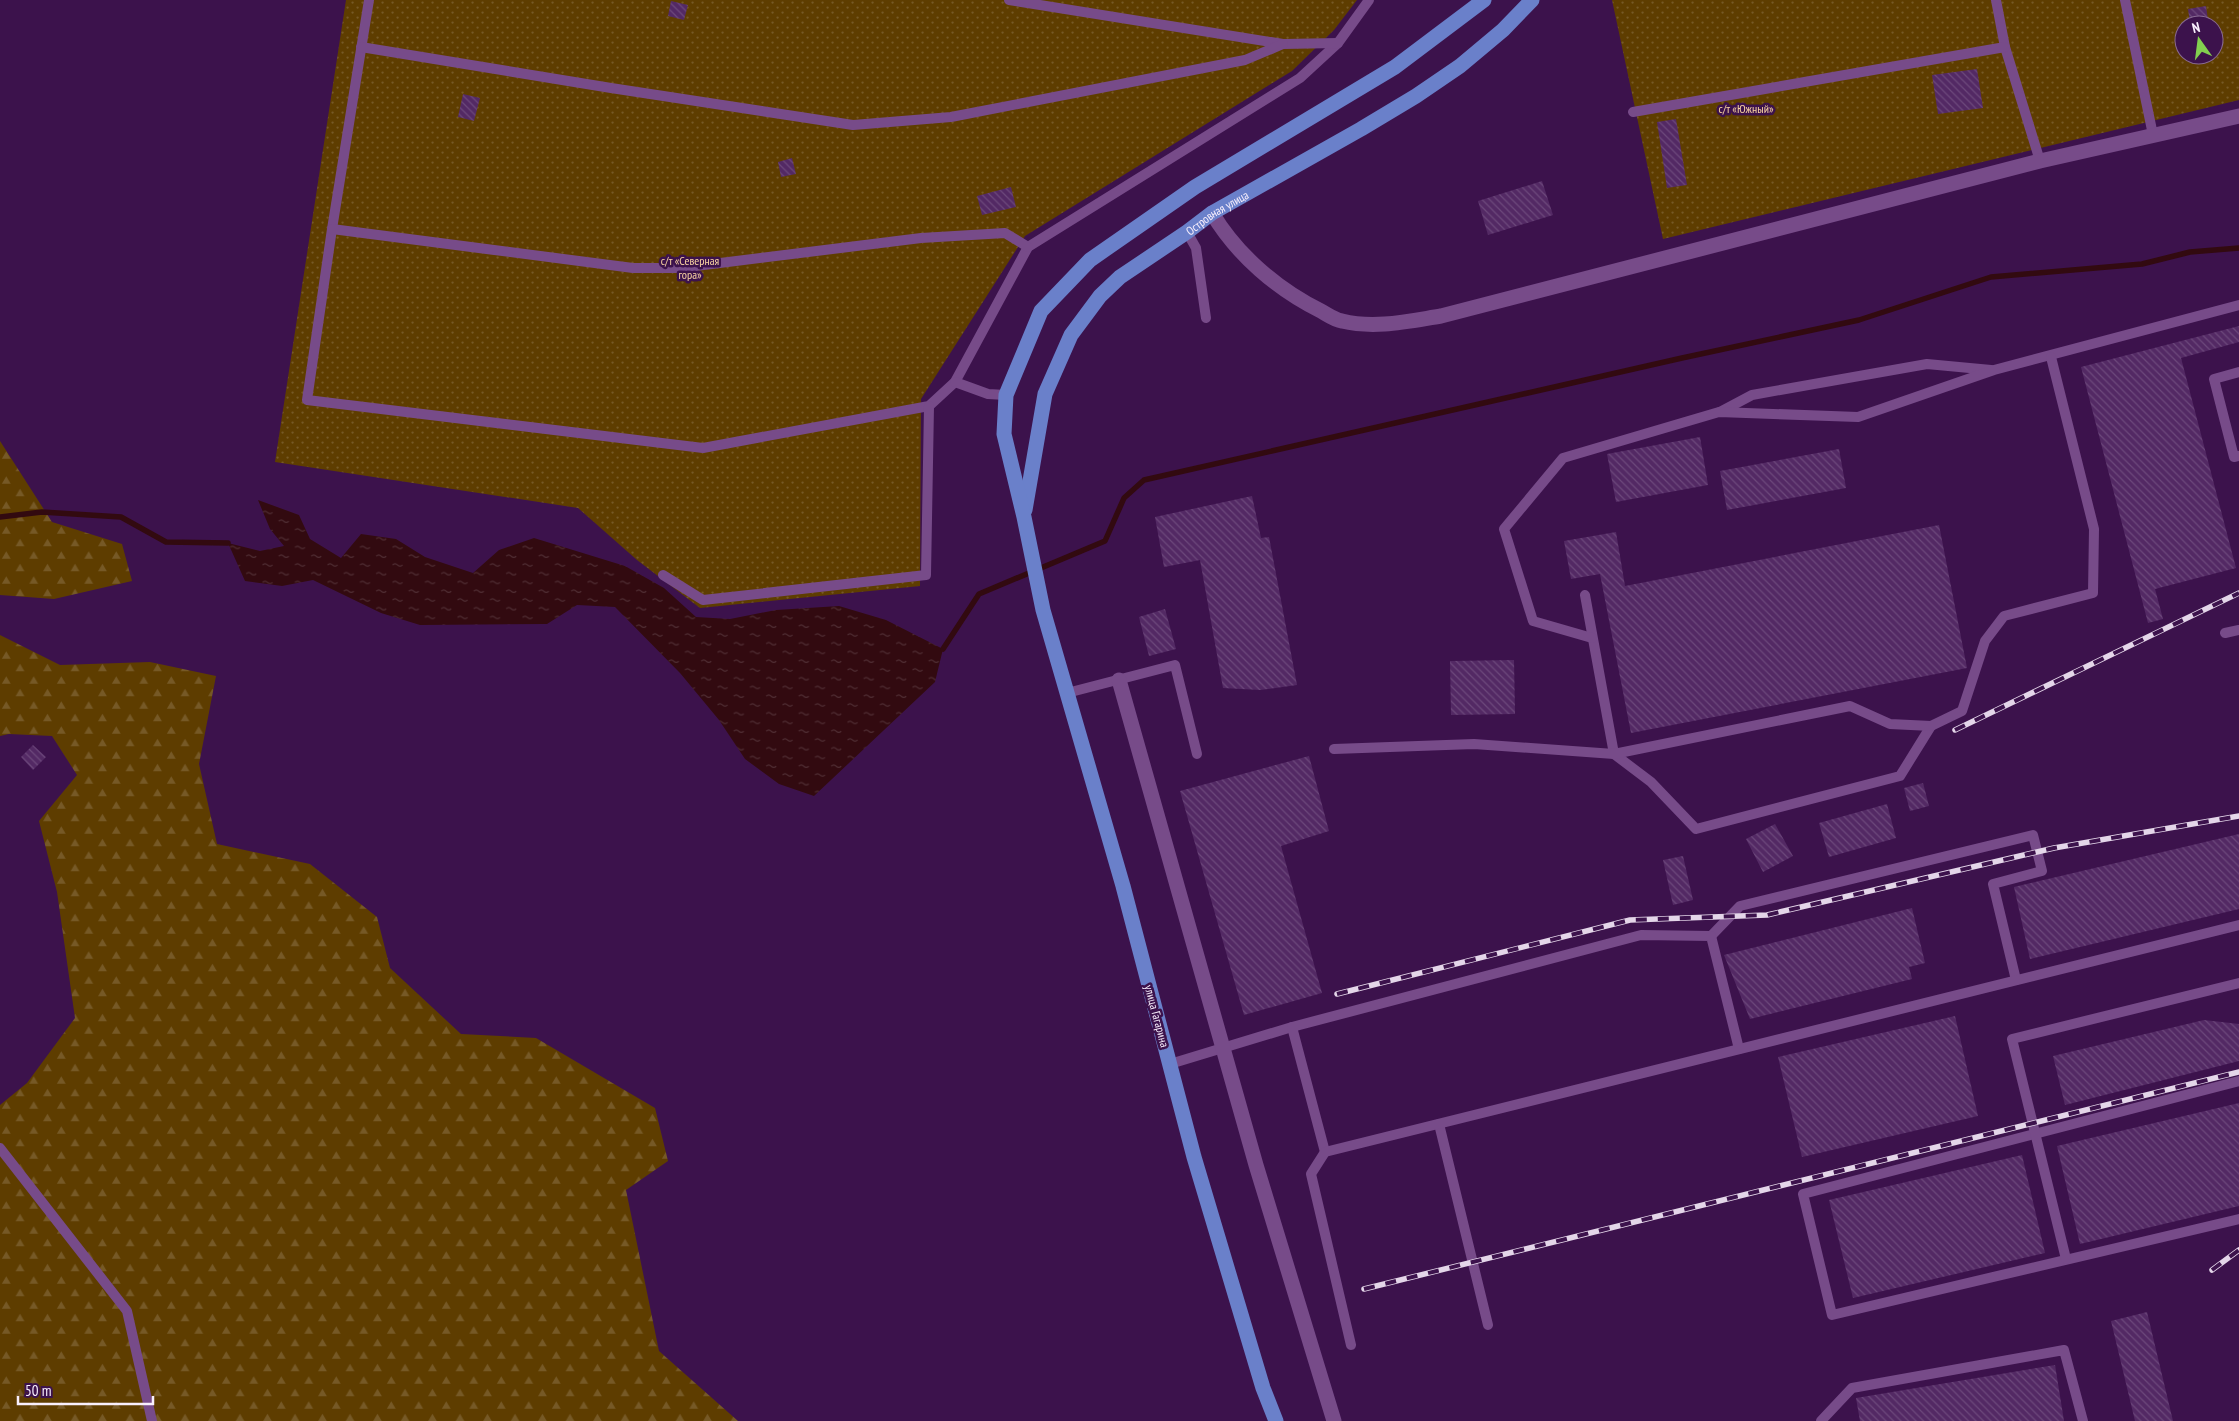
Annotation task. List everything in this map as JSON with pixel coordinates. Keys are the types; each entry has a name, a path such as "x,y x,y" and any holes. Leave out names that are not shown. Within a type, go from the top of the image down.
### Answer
{"main road":[{"path":"1006,395 1041,311 1090,260 1195,187 1396,67 1484,0"},
{"name":"Островная улица","path":"1024,517 1044,394 1071,335 1100,296 1120,277 1212,213 1416,96 1460,66 1504,30 1532,0"},
{"name":"улица Гагарина","path":"1006,395 1004,434 1024,517 1043,610 1123,886 1194,1157 1263,1388 1276,1421"}],"street":[{"path":"1212,213 1222,229 1257,267 1302,302 1341,321 1378,325 1441,316 2040,161 2239,116"},
{"path":"1119,680 1256,1165 1334,1421"}],"lane":[{"path":"370,0 332,228 307,400 703,448 929,406 954,382 1028,247 1300,78 1338,44 1360,5 1369,0"},
{"path":"1009,0 1283,44 1338,44"},
{"path":"1996,0 2004,48 2040,161"},
{"path":"2125,0 2153,135"},
{"path":"361,47 853,125 951,117 1245,60 1283,44"},
{"path":"1633,112 2004,48"},
{"path":"332,228 633,268 680,268 921,238 1005,233 1028,247"},
{"path":"1187,232 1196,248 1206,318"},
{"path":"1719,412 1858,417 1994,370 2050,357 2239,305"},
{"path":"1334,749 1474,744 1614,754 1850,706 1890,724 1932,726 1962,711 1985,641 2004,616 2093,593 2094,529 2050,357"},
{"path":"1592,638 1533,621 1504,529 1564,458 1719,412 1752,395 1927,364 1994,370"},
{"path":"2239,372 2214,379 2234,457 2239,456"},
{"path":"954,382 988,394 1006,395"},
{"path":"663,575 703,600 926,575 929,406"},
{"path":"1585,595 1614,754 1651,782 1696,829 1900,776 1932,726"},
{"path":"2225,633 2239,630"},
{"path":"1067,693 1175,665 1197,754"},
{"path":"1170,1064 1292,1027 1641,935 1710,936 1740,906 2033,835 2042,872 1993,884 2016,980"},
{"path":"1351,1345 1311,1174 1325,1152 2239,925"},
{"path":"1710,936 1739,1049"},
{"path":"2066,1259 2012,1039 2239,983"},
{"path":"1292,1027 1325,1152"},
{"path":"2239,1081 1802,1194 1832,1315 2239,1219"},
{"path":"1439,1124 1488,1325"},
{"path":"0,1148 127,1311 152,1421"},
{"path":"1821,1421 1852,1388 2064,1350 2082,1421"}],"green space":[{"name":"с/т «Северная гора»","path":"346,0 1357,0 1334,30 1292,71 1025,236 921,399 920,586 700,608 637,560 578,508 275,462"},
{"name":"с/т «Южный»","path":"1612,0 2239,0 2239,100 1663,239"},
{"path":"0,441 52,522 122,544 132,581 54,599 0,595"},
{"path":"0,635 60,665 150,662 216,676 199,764 217,844 310,864 377,917 390,968 461,1034 536,1038 655,1108 668,1161 626,1190 659,1351 738,1421 0,1421 0,1105 27,1083 75,1018 57,892 39,821 77,775 52,736 9,734 0,736"}],"water":[{"path":"258,500 299,515 310,539 341,558 361,534 396,539 425,557 473,573 499,550 534,538 625,566 664,588 696,617 730,619 776,610 839,606 886,620 943,649 935,682 814,796 779,784 745,759 719,720 680,673 615,607 577,605 547,624 420,625 381,613 313,580 282,586 245,581 228,543 260,551 284,546 270,529"}],"building":[{"path":"671,1 688,5 684,20 668,16"},
{"path":"2206,6 2207,15 2189,15 2188,9"},
{"path":"1977,69 1983,108 1938,114 1932,75"},
{"path":"463,94 480,98 474,121 458,117"},
{"path":"1676,119 1687,185 1667,188 1657,122"},
{"path":"792,158 796,174 781,177 778,162"},
{"path":"1542,181 1553,215 1488,235 1478,201"},
{"path":"1011,187 1016,207 982,215 977,196"},
{"path":"2239,326 2239,342 2181,358 2236,568 2155,589 2163,619 2148,623 2081,367"},
{"path":"1700,437 1708,485 1616,502 1607,454"},
{"path":"1839,449 1846,488 1727,510 1720,471"},
{"path":"1252,496 1261,538 1269,537 1297,685 1260,690 1223,688 1200,560 1164,567 1155,517"},
{"path":"1939,525 1967,668 1631,733 1600,574 1571,579 1564,541 1616,532 1625,586"},
{"path":"1165,609 1176,649 1149,656 1139,617"},
{"path":"1514,660 1515,714 1451,715 1450,661"},
{"path":"33,745 46,757 33,770 21,757"},
{"path":"1309,756 1329,831 1281,846 1322,993 1244,1015 1180,791"},
{"path":"1923,783 1929,806 1910,811 1904,788"},
{"path":"1887,804 1896,838 1829,857 1819,823"},
{"path":"1775,824 1793,856 1763,872 1746,839"},
{"path":"2239,834 2239,909 2030,959 2014,887"},
{"path":"1683,856 1693,900 1673,905 1663,860"},
{"path":"1912,908 1925,963 1909,967 1912,979 1750,1019 1724,955"},
{"path":"1955,1016 1978,1116 1802,1157 1778,1057"},
{"path":"2204,1020 2239,1024 2239,1061 2065,1105 2053,1056"},
{"path":"2239,1103 2239,1206 2080,1244 2057,1146"},
{"path":"2022,1155 2045,1253 1853,1298 1829,1200"},
{"path":"2147,1312 2173,1421 2135,1421 2111,1321"},
{"path":"2055,1365 2064,1421 1860,1421 1856,1398"}],"waterway":[{"path":"943,649 979,594 1105,541 1124,498 1144,480 1682,358 1859,320 1991,277 2142,264 2190,252 2239,248"},
{"path":"0,517 42,512 121,517 166,542 228,543"}],"railway":[{"path":"1955,730 2239,593"},
{"path":"1337,994 1630,920 1767,915 2054,848 2239,816"},
{"path":"1364,1289 2239,1072"},
{"path":"2212,1270 2239,1250"}]}
